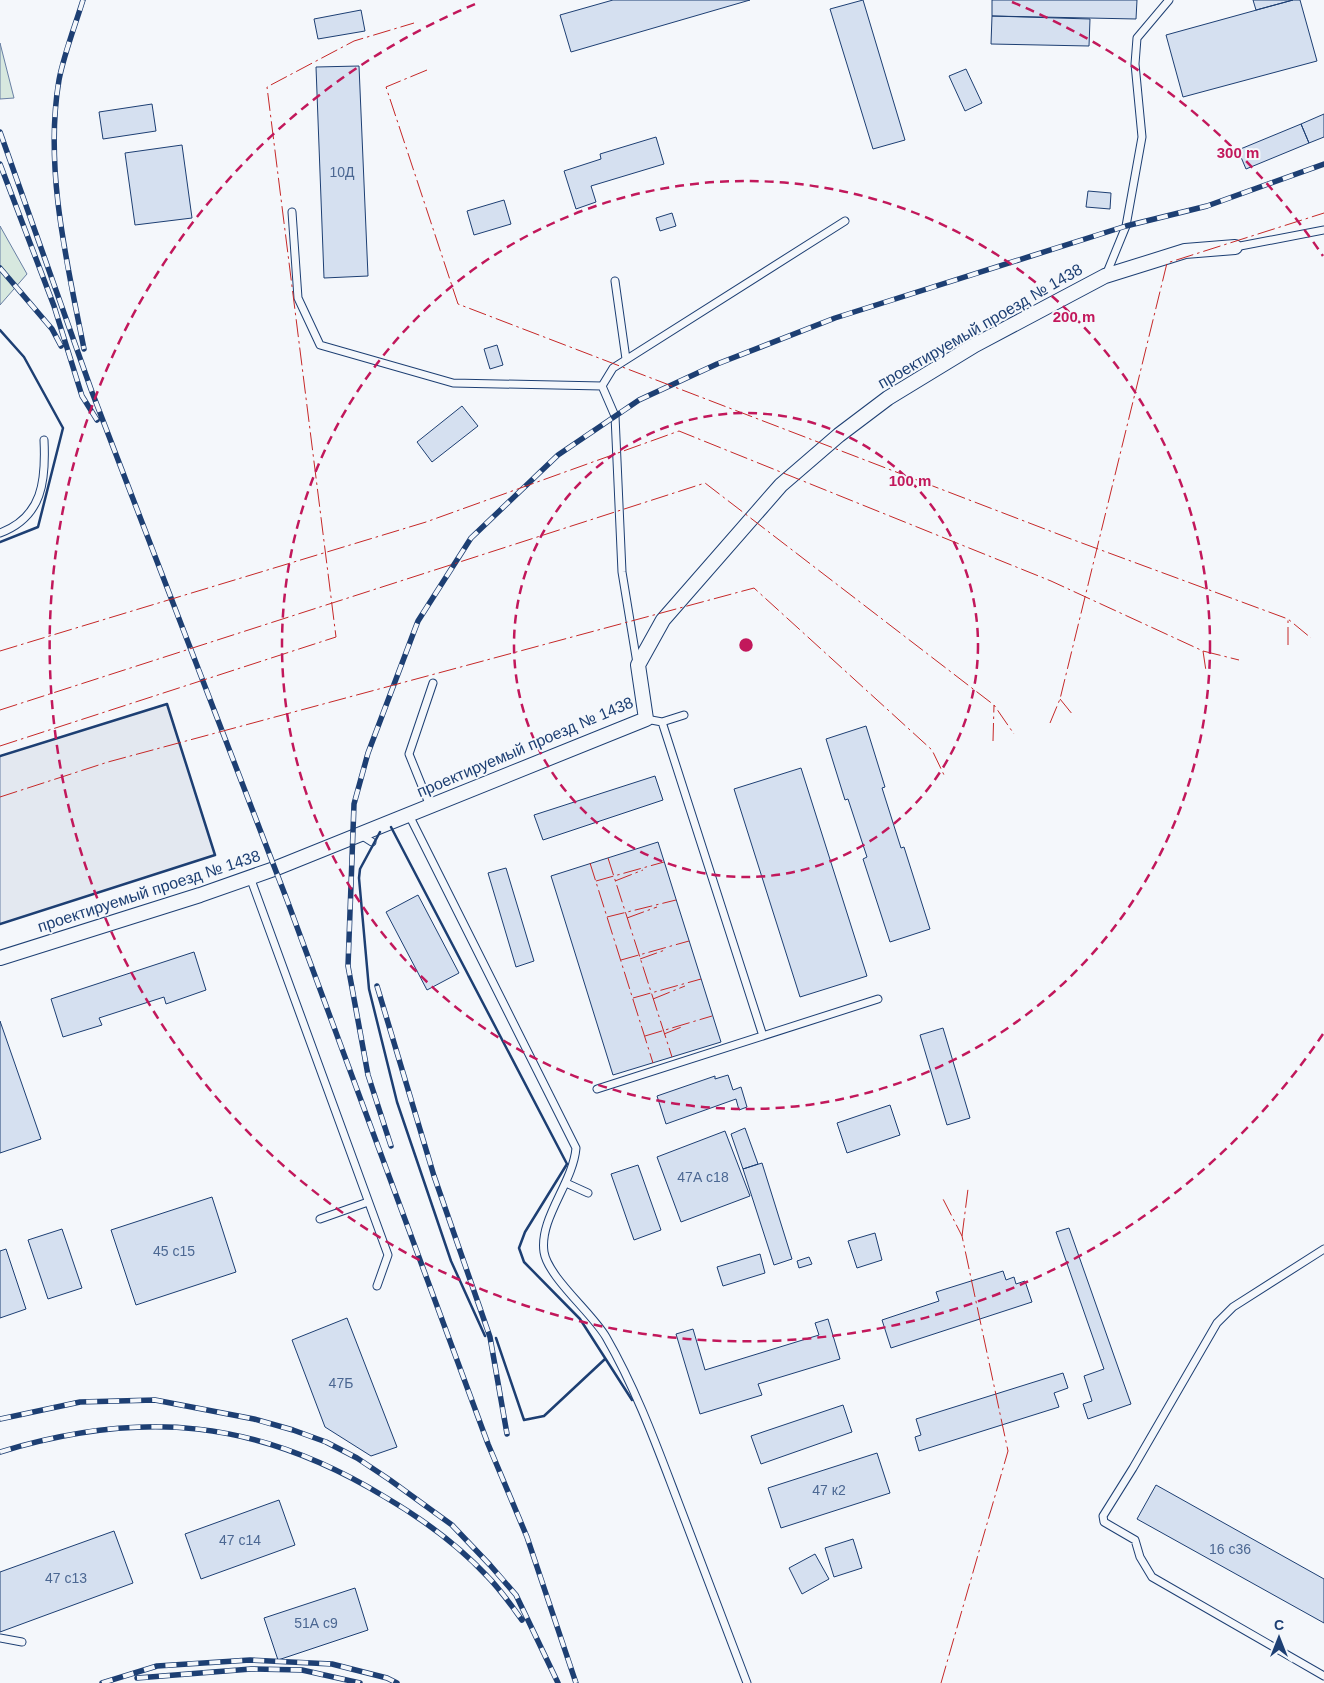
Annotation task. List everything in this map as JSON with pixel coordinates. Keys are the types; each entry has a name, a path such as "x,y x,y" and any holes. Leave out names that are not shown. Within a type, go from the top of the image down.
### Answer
{"street":[{"name":"проектируемый проезд № 1438","path":"0,958 367,838 430,806 646,719 638,665 663,620 781,485 838,435 888,398 976,346 1105,276 1185,251 1235,247"}],"lane":[{"path":"1105,276 1126,226 1142,137 1134,64 1137,38 1169,0"},
{"path":"292,212 298,298 320,345 400,370 453,383 602,386"},
{"path":"602,386 613,368 626,359 845,221"},
{"path":"1235,247 1324,230"},
{"path":"614,281 626,359"},
{"path":"602,386 615,416 622,572 638,665"},
{"path":"0,533 16,527 29,516 40,493 45,468 44,440"},
{"path":"430,806 409,754 433,683"},
{"path":"646,719 662,722 684,715"},
{"path":"662,722 763,1036"},
{"path":"409,815 576,1148 575,1164 548,1224 544,1238 544,1253 554,1272 603,1332 636,1395 747,1683"},
{"path":"250,877 388,1255 377,1286"},
{"path":"597,1089 878,999"},
{"path":"566,1183 588,1193"},
{"path":"320,1219 368,1202"},
{"path":"1324,1249 1233,1307 1217,1322 1133,1468 1103,1516 1104,1522 1135,1540 1140,1557 1152,1577 1324,1676"},
{"path":"0,1638 22,1642"}],"shaded area":[{"path":"0,43 14,98 0,99"},
{"path":"0,226 27,274 0,305"},
{"path":"167,704 215,855 0,924 0,756"}],"building":[{"path":"613,0 750,0 571,52 560,15"},
{"path":"863,0 905,140 873,149 830,9"},
{"path":"992,0 1137,0 1136,19 992,16"},
{"path":"1253,0 1293,0 1256,10"},
{"path":"1293,0 1300,0 1317,61 1183,97 1166,35"},
{"path":"361,10 365,31 318,39 314,19"},
{"path":"992,16 1090,19 1089,46 991,44"},
{"path":"359,66 368,276 324,278 316,67"},
{"path":"966,69 982,103 965,111 949,76"},
{"path":"152,104 156,131 103,139 99,112"},
{"path":"1324,114 1324,137 1309,143 1301,124"},
{"path":"1301,124 1309,143 1246,169 1238,150"},
{"path":"656,137 664,164 591,186 596,202 576,209 564,171 601,159 600,154"},
{"path":"182,145 192,218 135,225 125,153"},
{"path":"1088,191 1111,193 1110,209 1086,207"},
{"path":"504,200 511,224 474,235 467,211"},
{"path":"672,213 676,226 660,231 656,218"},
{"path":"497,345 503,365 490,369 484,349"},
{"path":"462,406 478,426 432,462 417,442"},
{"path":"866,726 885,787 882,788 901,848 904,847 930,929 890,942 863,859 867,857 848,799 845,800 826,739"},
{"path":"801,768 867,976 800,997 734,789"},
{"path":"655,776 663,800 543,840 534,815"},
{"path":"658,842 721,1042 613,1075 551,876"},
{"path":"506,868 534,961 516,967 488,873"},
{"path":"418,895 459,973 427,990 386,912"},
{"path":"194,952 206,990 166,1004 164,997 99,1018 102,1025 63,1037 51,999"},
{"path":"0,1021 41,1139 0,1153"},
{"path":"943,1028 970,1118 947,1125 920,1035"},
{"path":"728,1075 733,1090 741,1087 747,1107 739,1110 736,1099 666,1124 657,1096 715,1076 715,1079"},
{"path":"890,1105 900,1135 847,1153 837,1123"},
{"path":"745,1128 758,1164 743,1169 731,1134"},
{"path":"725,1131 750,1196 681,1222 657,1157"},
{"path":"762,1163 792,1259 774,1265 743,1169"},
{"path":"638,1165 661,1230 634,1240 611,1174"},
{"path":"212,1197 236,1272 136,1305 111,1230"},
{"path":"1069,1228 1131,1404 1088,1419 1083,1404 1092,1401 1084,1376 1104,1369 1056,1232"},
{"path":"62,1229 82,1288 48,1299 28,1240"},
{"path":"875,1233 882,1260 857,1268 848,1241"},
{"path":"6,1249 26,1309 0,1318 0,1251"},
{"path":"760,1254 765,1273 723,1286 717,1267"},
{"path":"809,1257 812,1264 799,1268 797,1261"},
{"path":"1003,1271 1006,1280 1014,1277 1016,1284 1025,1281 1032,1302 891,1348 882,1320 939,1301 936,1292"},
{"path":"347,1318 397,1447 371,1456 325,1427 292,1340"},
{"path":"828,1319 840,1359 758,1384 762,1395 700,1414 676,1334 693,1329 705,1370 819,1335 815,1323"},
{"path":"1063,1373 1068,1388 1054,1393 1059,1407 919,1451 915,1437 921,1435 916,1419"},
{"path":"843,1405 852,1432 761,1464 751,1436"},
{"path":"877,1453 890,1493 781,1528 768,1488"},
{"path":"1156,1485 1324,1579 1324,1623 1137,1519"},
{"path":"279,1500 295,1545 201,1579 185,1534"},
{"path":"114,1531 133,1583 0,1632 0,1572"},
{"path":"853,1539 862,1568 834,1577 825,1548"},
{"path":"815,1554 829,1579 802,1594 789,1568"},
{"path":"355,1588 368,1630 278,1660 264,1618"}],"railway":[{"path":"83,0 59,80 55,113 54,147 56,181 65,249 84,349"},
{"path":"0,132 92,392 287,900 488,1444 527,1537 576,1683"},
{"path":"0,164 54,306 82,396 97,420"},
{"path":"391,1146 368,1075 348,966 354,804 368,753 418,621 471,538 558,455 639,400 717,364 835,318 1126,226 1207,206 1324,164"},
{"path":"0,268 52,329 61,346"},
{"path":"377,986 434,1176 490,1337 507,1434"},
{"path":"0,1419 80,1402 155,1400 254,1419 326,1442 357,1458 452,1525 516,1595 558,1683"},
{"path":"0,1452 52,1438 102,1430 150,1427 198,1429 244,1437 291,1451 338,1471 385,1497 425,1523 476,1565 496,1586 522,1620"},
{"path":"102,1683 157,1666 250,1660 332,1664 387,1678 397,1683"},
{"path":"137,1678 251,1669 302,1670 360,1683"}],"wall":[{"path":"0,330 24,357 63,428 38,527 0,542"},
{"path":"0,756 167,704 215,855 0,924"},
{"path":"391,827 567,1164 525,1232 519,1248 524,1262 580,1319 632,1400"},
{"path":"380,832 360,869 359,878 369,989 397,1102 451,1261 485,1336"},
{"path":"496,1338 524,1420 544,1416 605,1359"}],"power":[{"path":"0,746 336,637 267,87 354,41 414,23"},
{"path":"427,70 386,87 458,304 1071,539 1288,619 1311,638"},
{"path":"1050,723 1060,699 1167,263 1324,213"},
{"path":"0,651 426,522 679,431 1051,581 1203,651 1239,660"},
{"path":"0,710 705,483 994,705 1014,734"},
{"path":"0,797 108,762 754,588 932,750 945,777"},
{"path":"1288,619 1288,645"},
{"path":"1203,651 1206,671"},
{"path":"1060,699 1073,715"},
{"path":"993,741 994,705"},
{"path":"608,858 672,1057"},
{"path":"596,881 664,862"},
{"path":"590,863 653,1063"},
{"path":"615,881 643,870"},
{"path":"607,917 676,900"},
{"path":"627,918 657,907"},
{"path":"621,960 689,941"},
{"path":"640,959 665,950"},
{"path":"633,998 701,979"},
{"path":"653,999 685,986"},
{"path":"645,1036 712,1016"},
{"path":"664,1034 684,1026"},
{"path":"962,1236 968,1189"},
{"path":"941,1683 1008,1451 962,1236 942,1197"}]}
